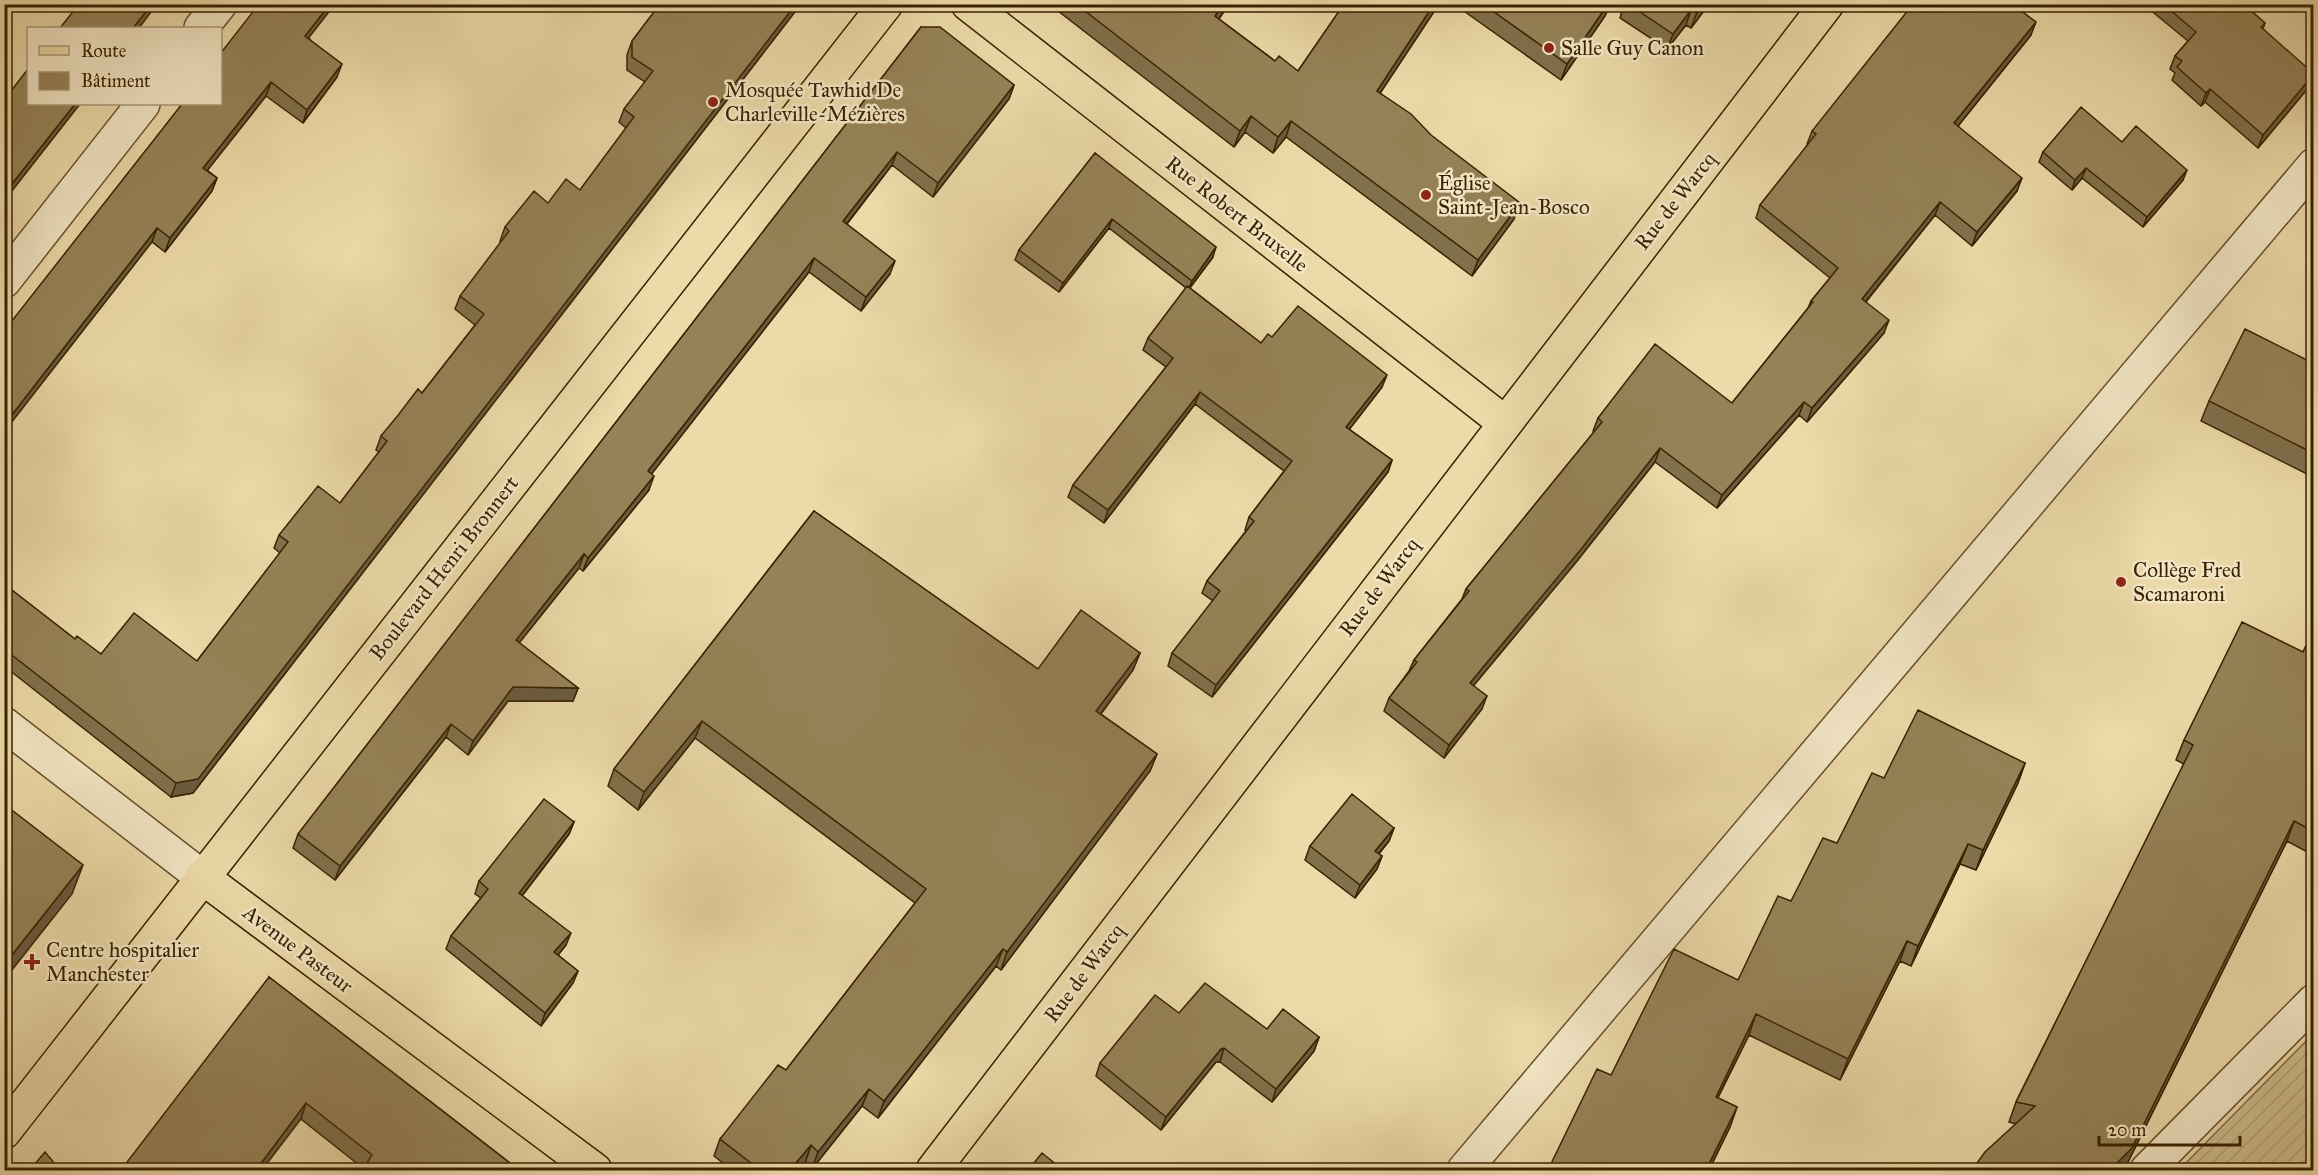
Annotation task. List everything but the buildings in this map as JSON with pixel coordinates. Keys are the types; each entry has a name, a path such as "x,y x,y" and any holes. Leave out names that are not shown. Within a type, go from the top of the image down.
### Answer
{"main road":[{"name":"Boulevard Henri Bronnert","path":"4,1132 886,4"},
{"name":"Rue Robert Bruxelle","path":"968,4 1505,423"},
{"name":"Rue de Warcq","path":"933,1170 1827,4"},
{"name":"Avenue Pasteur","path":"202,877 595,1170"}],"street":[{"path":"202,27 220,4"},
{"path":"4,281 142,105"},
{"path":"1464,1170 2313,165"},
{"name":"Avenue Pasteur","path":"4,724 202,877"},
{"path":"2147,1170 2313,1001"}],"shaded area":[{"path":"2313,1034 2313,1170 2179,1170"}],"place":[{"name":"Salle Guy Canon","path":"1549,48"},
{"name":"Mosquée Tawhid De Charleville-Mézières","path":"713,102"},
{"name":"Église Saint-Jean-Bosco","path":"1426,195"},
{"name":"Collège Fred Scamaroni","path":"2121,582"},
{"name":"Centre hospitalier Manchester","path":"32,962"}]}
